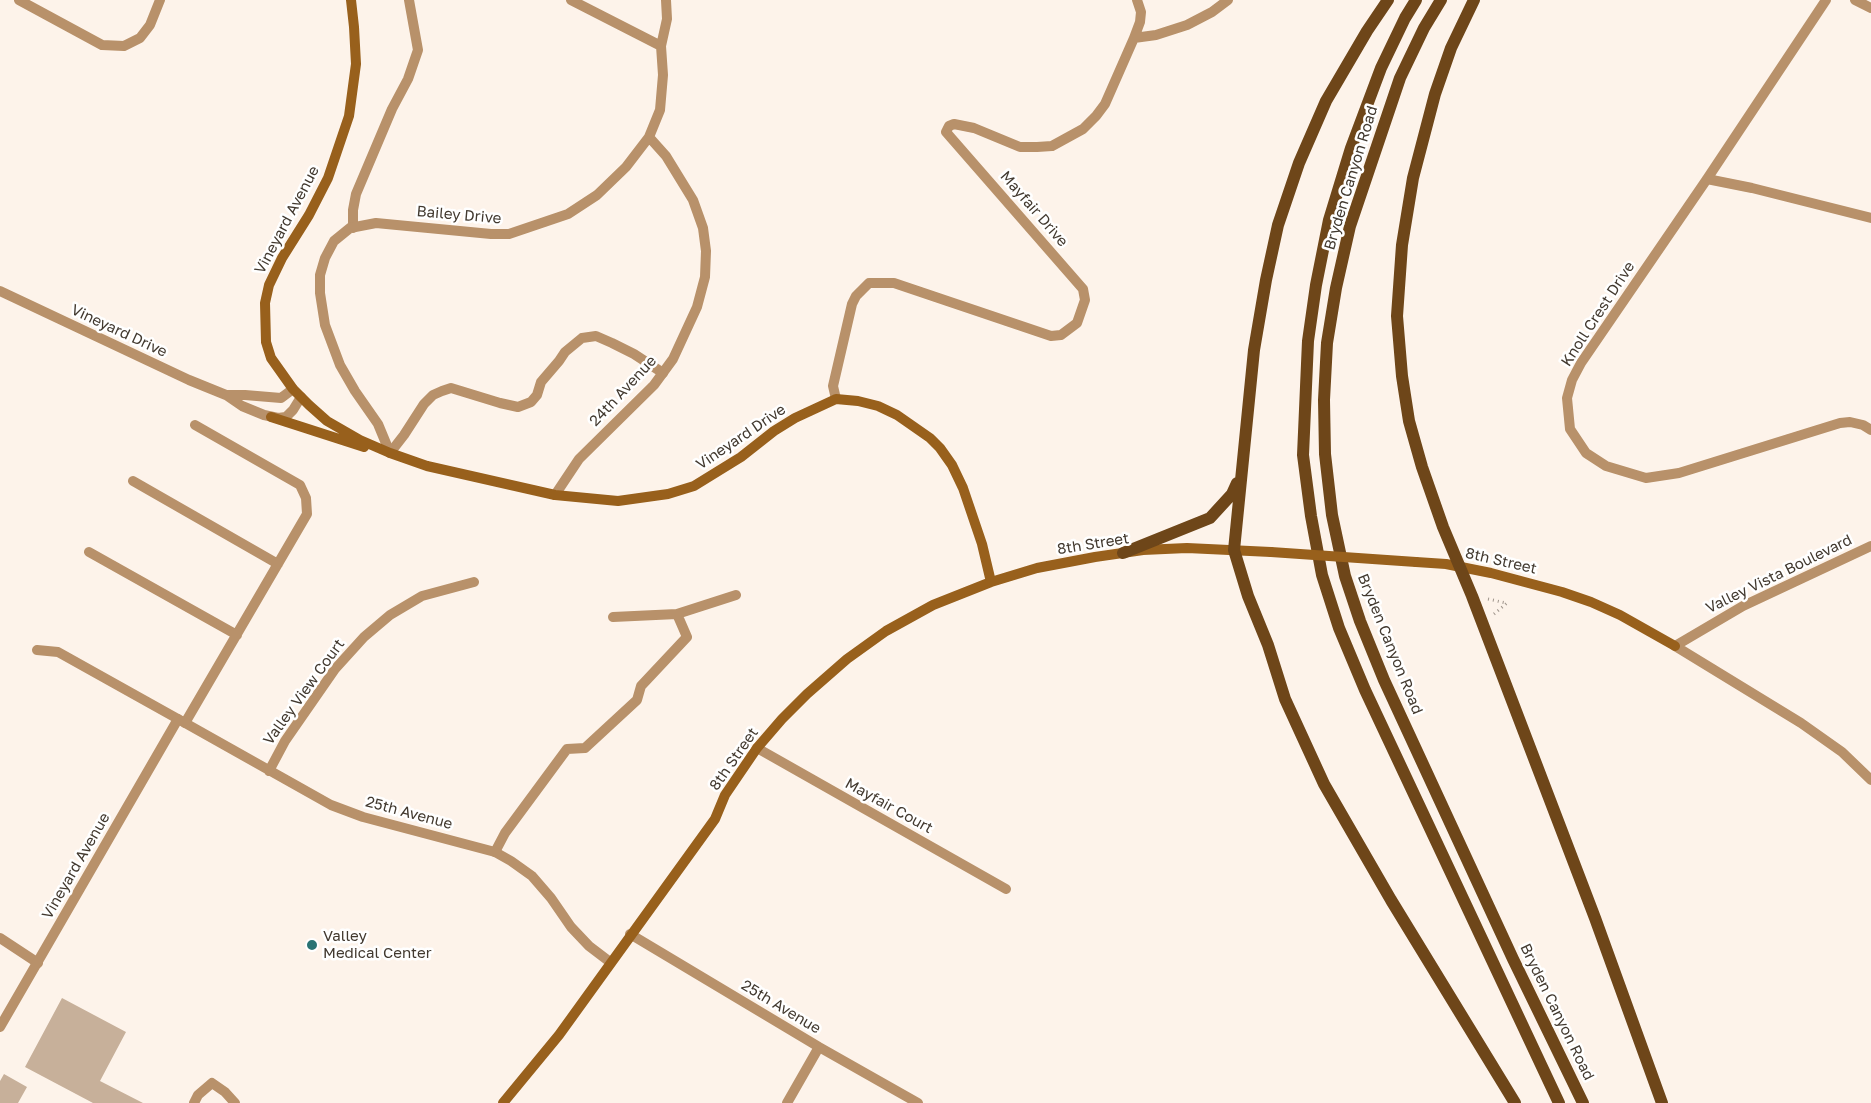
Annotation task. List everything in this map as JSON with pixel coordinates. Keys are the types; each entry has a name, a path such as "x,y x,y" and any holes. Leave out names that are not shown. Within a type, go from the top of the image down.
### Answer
{"main road":[{"path":"1388,0 1367,31 1326,101 1299,163 1278,225 1254,350 1234,550 1248,596 1268,645 1285,699 1324,784 1515,1103"},
{"name":"Bryden Canyon Road","path":"1416,0 1380,68 1351,148 1329,220 1316,285 1307,360 1303,455 1311,516 1325,584 1339,628 1365,690 1559,1103"},
{"name":"Bryden Canyon Road","path":"1441,0 1424,28 1400,78 1350,226 1336,288 1327,343 1324,400 1325,454 1332,516 1345,576 1360,621 1384,680 1508,950 1584,1103"},
{"path":"1474,0 1451,48 1435,94 1413,178 1402,245 1397,316 1402,376 1409,421 1434,501 1594,918 1662,1103"},
{"path":"1123,553 1210,518 1232,494 1242,469"}],"street":[{"path":"19,0 102,45 124,46 140,38 150,25 160,0"},
{"name":"Vineyard Avenue","path":"293,389 271,358 266,342 265,303 269,285 282,258 309,215 328,178 349,116 356,64 351,0"},
{"path":"353,228 356,194 392,109 408,78 418,50 409,0"},
{"path":"571,0 661,46"},
{"name":"Bailey Drive","path":"390,453 378,424 340,365 325,325 321,306 320,275 325,258 334,241 353,228 376,223 490,234 509,234 568,214 597,195 626,167 649,137 660,110 663,93 661,46 667,19 666,0"},
{"path":"1137,0 1141,12 1140,22 1134,38 1156,35 1187,25 1212,12 1228,0"},
{"name":"Knoll Crest Drive","path":"1826,0 1707,179 1581,363 1572,380 1567,398 1570,429 1586,453 1606,466 1646,478 1679,473 1840,423 1850,422 1863,425 1871,430"},
{"path":"1856,0 1871,8"},
{"name":"Mayfair Drive","path":"836,400 833,386 852,304 856,296 870,283 894,283 1051,336 1060,335 1077,323 1085,300 1083,289 946,132 949,126 954,124 974,128 1020,147 1052,146 1083,129 1096,116 1105,104 1134,38"},
{"name":"24th Avenue","path":"555,495 579,459 654,385 663,373 677,351 697,307 705,277 706,250 703,228 692,200 666,156 649,137"},
{"path":"1707,179 1752,188 1871,218"},
{"name":"Vineyard Drive","path":"0,291 181,376 226,395 242,406 271,417"},
{"path":"271,417 350,443 390,453 424,404 433,395 442,391 451,388 518,407 530,402 537,395 540,382 559,361 564,352 582,338 596,336 634,354 663,373"},
{"name":"Vineyard Drive","path":"226,395 281,398 293,389 327,420 360,440 427,466 555,495 618,501 668,494 694,486 735,461 774,431 795,418 836,400 858,401 878,406 897,415 930,438 940,448 952,465 963,488 982,544 991,582"},
{"path":"271,417 286,417 301,397"},
{"name":"Vineyard Avenue","path":"0,1027 181,721 237,634 307,514 306,498 300,485 195,426"},
{"path":"133,481 278,564"},
{"name":"Valley Vista Boulevard","path":"1675,646 1743,606 1871,546"},
{"name":"8th Street","path":"504,1103 559,1035 630,934 715,819 725,795 758,748 782,719 820,681 886,631 933,605 991,582 1037,568 1123,553 1187,548 1446,564 1530,582 1591,602 1620,615 1675,646 1801,723 1842,752 1871,780"},
{"path":"89,552 237,634"},
{"name":"Valley View Court","path":"269,771 285,741 336,669 364,637 390,615 422,596 474,582"},
{"path":"613,617 677,614 736,595"},
{"path":"495,852 505,832 567,749 585,748 637,700 641,686 687,637 677,614"},
{"name":"25th Avenue","path":"37,650 58,652 331,805 355,814 495,852 511,860 532,876 589,946 610,962"},
{"name":"Mayfair Court","path":"758,748 1006,889"},
{"name":"25th Avenue","path":"630,934 819,1047 918,1103"},
{"path":"0,938 38,963"},
{"path":"787,1103 819,1047"},
{"path":"194,1103 198,1095 212,1083 225,1092 235,1103"}],"building":[{"path":"62,998 126,1032 100,1081 143,1103 93,1103 25,1067"},
{"path":"4,1074 27,1087 18,1103 0,1103 0,1081"}],"place":[{"name":"Valley Medical Center","path":"312,945"}]}
